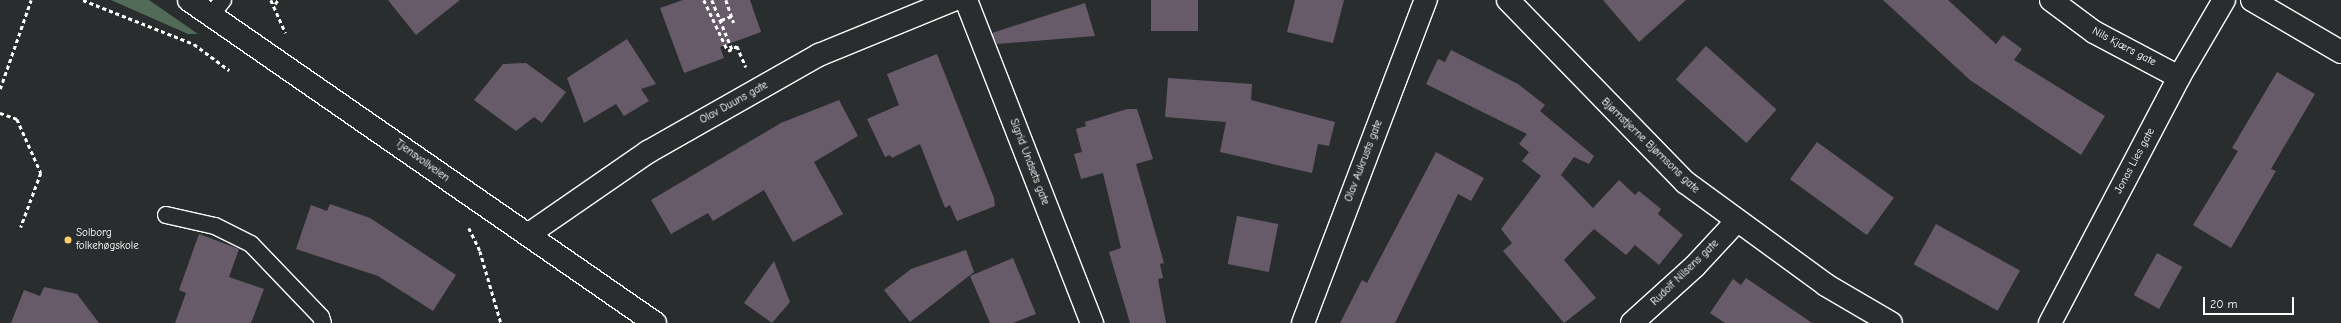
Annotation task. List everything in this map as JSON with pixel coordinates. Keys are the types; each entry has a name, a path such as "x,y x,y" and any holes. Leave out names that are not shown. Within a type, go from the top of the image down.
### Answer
{"street":[{"name":"Tjensvollveien","path":"189,0 217,7 529,234 655,323"},
{"name":"Olav Duuns gate","path":"529,234 648,152 819,55 953,0"},
{"name":"Sigrid Undsets gate","path":"966,0 1092,323"},
{"name":"Olav Aukrusts gate","path":"1303,323 1426,0"},
{"name":"Bjørnstjerne Bjørnsons gate","path":"1508,0 1632,130 1685,182 1736,222 1826,285 1891,323"},
{"name":"Nils Kjærs gate","path":"2051,0 2094,32 2179,77"},
{"name":"Jonas Lies gate","path":"2050,323 2179,77 2224,0"},
{"path":"2252,0 2341,52"},
{"name":"Rudolf Nilsens gate","path":"1632,323 1695,266 1736,222"}],"lane":[{"path":"166,214 214,226 251,244 321,316 323,323"}],"path":[{"path":"0,89 31,0"},
{"path":"83,0 194,44 229,70"},
{"path":"271,0 275,4 287,36"},
{"path":"275,4 278,0"},
{"path":"704,0 710,17 728,51 737,46 756,91"},
{"path":"712,0 732,49"},
{"path":"726,0 734,23"},
{"path":"721,20 732,16"},
{"path":"0,113 17,119 41,173 22,227"},
{"path":"467,225 480,251 501,323"}],"green space":[{"path":"111,0 149,0 198,34 188,34"}],"building":[{"path":"388,0 460,0 416,35"},
{"path":"683,0 750,0 761,32 720,47 724,58 684,73 660,8"},
{"path":"1151,0 1198,0 1198,31 1151,31"},
{"path":"1295,0 1344,0 1333,43 1287,32"},
{"path":"1603,0 1686,0 1639,42"},
{"path":"1883,0 1948,0 1996,44 2003,35 2022,49 2014,60 2105,116 2081,155 1970,80"},
{"path":"1085,3 1095,36 997,44 992,33"},
{"path":"627,39 656,84 641,89 649,101 624,116 616,104 584,123 567,78"},
{"path":"1706,46 1777,110 1746,143 1676,79"},
{"path":"1451,50 1518,84 1545,105 1540,111 1594,156 1589,164 1574,157 1561,175 1593,208 1619,180 1635,195 1639,191 1661,209 1658,214 1683,235 1659,265 1635,245 1626,255 1594,229 1564,260 1596,298 1564,323 1503,251 1512,243 1501,229 1541,176 1522,161 1529,152 1519,144 1527,134 1426,84 1438,59 1445,62"},
{"path":"937,54 994,198 995,206 957,221 950,205 945,208 920,144 892,158 890,155 885,157 867,119 899,105 887,74"},
{"path":"526,63 566,92 542,123 534,117 516,131 474,100 503,64"},
{"path":"2277,72 2315,94 2271,169 2276,171 2231,248 2193,225 2238,151 2232,148"},
{"path":"1168,78 1252,84 1251,100 1335,122 1329,146 1318,144 1312,173 1220,152 1226,122 1165,117"},
{"path":"839,100 858,136 814,162 843,214 793,242 764,190 713,221 708,213 671,234 651,200 781,123"},
{"path":"1127,109 1137,109 1153,159 1136,164 1164,263 1160,264 1163,278 1158,279 1166,323 1130,323 1109,252 1121,248 1103,173 1081,179 1074,154 1082,152 1076,129 1086,126 1085,122"},
{"path":"1817,142 1894,198 1867,235 1790,179"},
{"path":"1436,152 1484,178 1471,201 1458,194 1395,323 1340,323 1362,280 1367,283"},
{"path":"330,204 370,218 456,275 433,311 378,276 296,249 311,205 327,211"},
{"path":"1237,216 1278,224 1269,272 1228,264"},
{"path":"1936,224 2020,271 1998,311 1914,264"},
{"path":"199,234 239,249 229,277 264,289 251,323 175,323 186,293 179,290"},
{"path":"966,250 974,272 910,322 884,290 911,269"},
{"path":"2157,253 2182,267 2159,309 2134,295"},
{"path":"1013,258 1036,314 1013,323 990,323 970,276"},
{"path":"774,261 790,302 772,323 744,303"},
{"path":"1746,278 1812,323 1725,323 1710,313 1733,279 1741,285"},
{"path":"44,287 77,294 99,323 11,323 24,290 40,296"}],"place":[{"name":"Solborg folkehøgskole","path":"68,240"}]}
